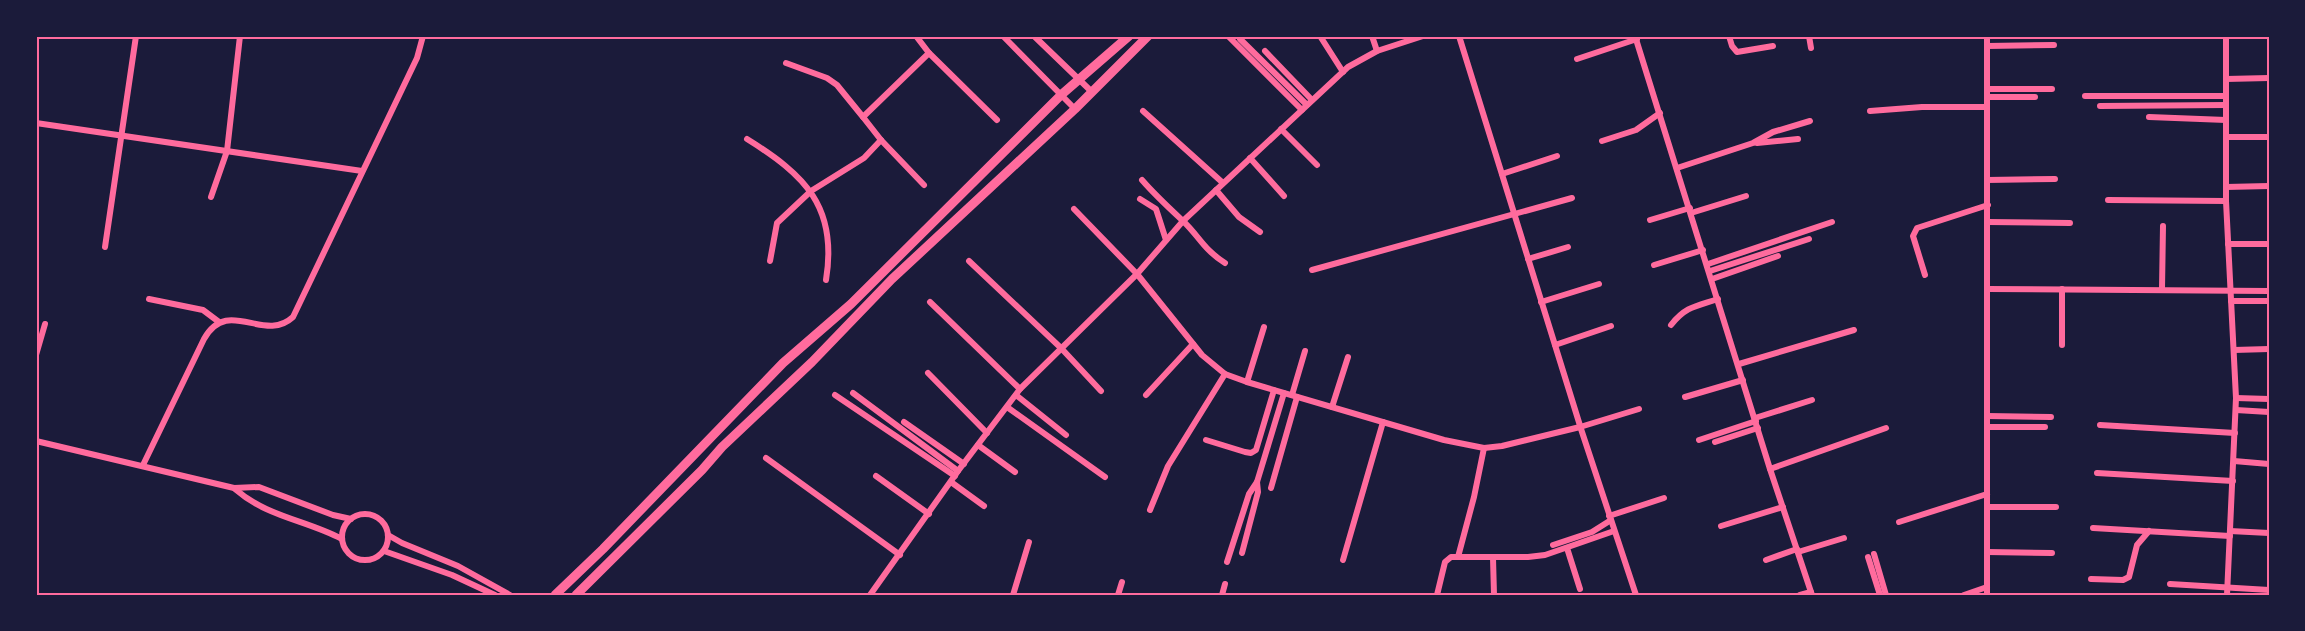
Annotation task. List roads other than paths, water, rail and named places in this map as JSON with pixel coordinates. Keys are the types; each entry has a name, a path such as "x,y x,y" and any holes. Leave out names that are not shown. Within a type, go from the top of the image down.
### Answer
{"street":[{"path":"105,248 136,36"},
{"path":"211,197 227,151 240,36"},
{"path":"143,465 209,330 219,322 231,320 277,326 286,323 292,317 417,58 423,36"},
{"path":"916,36 929,53 997,120"},
{"path":"1002,36 1075,109"},
{"path":"1034,36 1092,92"},
{"path":"555,595 603,549 783,363 851,304 1061,95 1129,36"},
{"path":"576,595 702,470 722,447 812,362 892,279 1075,109 1148,36"},
{"path":"1228,36 1307,105"},
{"path":"1320,36 1343,72"},
{"path":"1372,36 1377,51"},
{"path":"870,595 1018,392 1137,274 1183,221 1343,72 1361,58 1423,36"},
{"path":"1459,36 1580,427 1636,595"},
{"path":"1729,36 1737,52 1773,46"},
{"path":"1809,36 1811,48"},
{"path":"1987,36 1988,595"},
{"path":"2226,36 2226,201 2236,398 2227,592"},
{"path":"1577,59 1636,38 1739,363 1770,469 1812,593 1800,595"},
{"path":"1240,39 1307,105"},
{"path":"1987,46 2054,45"},
{"path":"1265,51 1307,105"},
{"path":"863,117 929,53"},
{"path":"786,63 826,78 837,85 881,140 924,186"},
{"path":"2226,79 2269,78"},
{"path":"1987,89 2052,89"},
{"path":"2085,96 2226,96"},
{"path":"1987,97 2035,97"},
{"path":"2100,106 2226,105"},
{"path":"1870,111 1922,107 1987,107"},
{"path":"1143,111 1223,183"},
{"path":"1602,141 1636,130 1660,113"},
{"path":"2149,117 2226,120"},
{"path":"1677,168 1753,143 1773,132 1810,121"},
{"path":"36,123 362,171"},
{"path":"1281,129 1317,165"},
{"path":"2226,137 2269,137"},
{"path":"747,139 786,165 811,191 826,229 829,246 826,280"},
{"path":"1753,143 1798,139"},
{"path":"770,261 777,223 811,191 864,158 881,140"},
{"path":"1502,174 1557,156"},
{"path":"1250,158 1284,196"},
{"path":"1988,180 2055,179"},
{"path":"1142,180 1162,203 1183,221 1210,254 1225,263"},
{"path":"2226,187 2269,186"},
{"path":"1216,190 1239,217 1260,232"},
{"path":"1650,220 1746,196"},
{"path":"1312,270 1572,198"},
{"path":"1140,199 1155,209 1166,240"},
{"path":"2108,200 2226,201"},
{"path":"1925,275 1914,232 1917,228 1988,205"},
{"path":"1074,209 1137,274 1202,355 1225,374 1247,382 1444,440 1484,448 1502,446 1580,427 1639,409"},
{"path":"1708,264 1832,222"},
{"path":"1988,222 2070,223"},
{"path":"2162,289 2163,226"},
{"path":"1711,275 1809,239"},
{"path":"2228,244 2269,244"},
{"path":"1528,259 1568,248"},
{"path":"1654,265 1703,250"},
{"path":"1711,275 1778,256"},
{"path":"969,261 1061,348 1101,391"},
{"path":"1541,302 1599,284"},
{"path":"1988,289 2269,291"},
{"path":"2062,289 2062,345"},
{"path":"149,299 202,310 219,322"},
{"path":"1671,325 1687,309 1719,299"},
{"path":"2231,301 2269,301"},
{"path":"930,302 1018,392 1066,435"},
{"path":"36,355 45,324"},
{"path":"1555,345 1611,326"},
{"path":"1247,382 1264,327"},
{"path":"1739,363 1854,330"},
{"path":"1146,395 1192,344"},
{"path":"2234,350 2269,349"},
{"path":"1271,488 1305,351"},
{"path":"1332,407 1348,357"},
{"path":"928,373 987,433"},
{"path":"1150,510 1168,466 1225,374"},
{"path":"1685,397 1743,380"},
{"path":"1206,440 1245,452 1251,453 1256,450 1274,390"},
{"path":"854,393 955,476 984,506"},
{"path":"1227,562 1249,494 1257,482 1284,393"},
{"path":"834,395 955,476"},
{"path":"2236,398 2269,399"},
{"path":"1699,440 1756,422 1812,400"},
{"path":"1007,407 1105,477"},
{"path":"2236,410 2269,412"},
{"path":"1988,416 2050,417"},
{"path":"904,422 964,464"},
{"path":"1342,560 1383,422"},
{"path":"1715,442 1756,422"},
{"path":"2100,425 2235,433"},
{"path":"1988,427 2045,427"},
{"path":"1770,469 1886,428"},
{"path":"36,441 234,488 259,487 333,515 351,519"},
{"path":"978,445 1016,472"},
{"path":"1458,557 1484,448"},
{"path":"766,458 900,555"},
{"path":"2234,461 2269,464"},
{"path":"2097,473 2233,481"},
{"path":"876,476 929,514"},
{"path":"1242,553 1258,492 1257,482"},
{"path":"234,488 249,502 317,527 342,539"},
{"path":"1899,522 1987,494"},
{"path":"1553,545 1592,532 1610,518 1664,498"},
{"path":"1721,526 1783,507"},
{"path":"1987,507 2056,507"},
{"path":"362,515 376,517 386,528 388,535 384,551 376,558 359,559 348,552 342,539 344,528 351,519 362,515"},
{"path":"2093,528 2269,533"},
{"path":"1437,595 1445,562 1451,558 1528,558 1567,548 1614,531"},
{"path":"2091,579 2123,580 2129,578 2137,545 2141,538 2150,531"},
{"path":"388,535 458,566 510,595"},
{"path":"1766,560 1844,538"},
{"path":"1013,595 1029,542"},
{"path":"1567,548 1580,589"},
{"path":"384,551 452,574 495,595"},
{"path":"1987,552 2052,553"},
{"path":"1880,595 1871,556 1886,595"},
{"path":"1493,558 1494,595"},
{"path":"1118,595 1122,582"},
{"path":"1222,595 1225,584"},
{"path":"2170,584 2227,592 2269,590"},
{"path":"1964,595 1988,587"}]}
